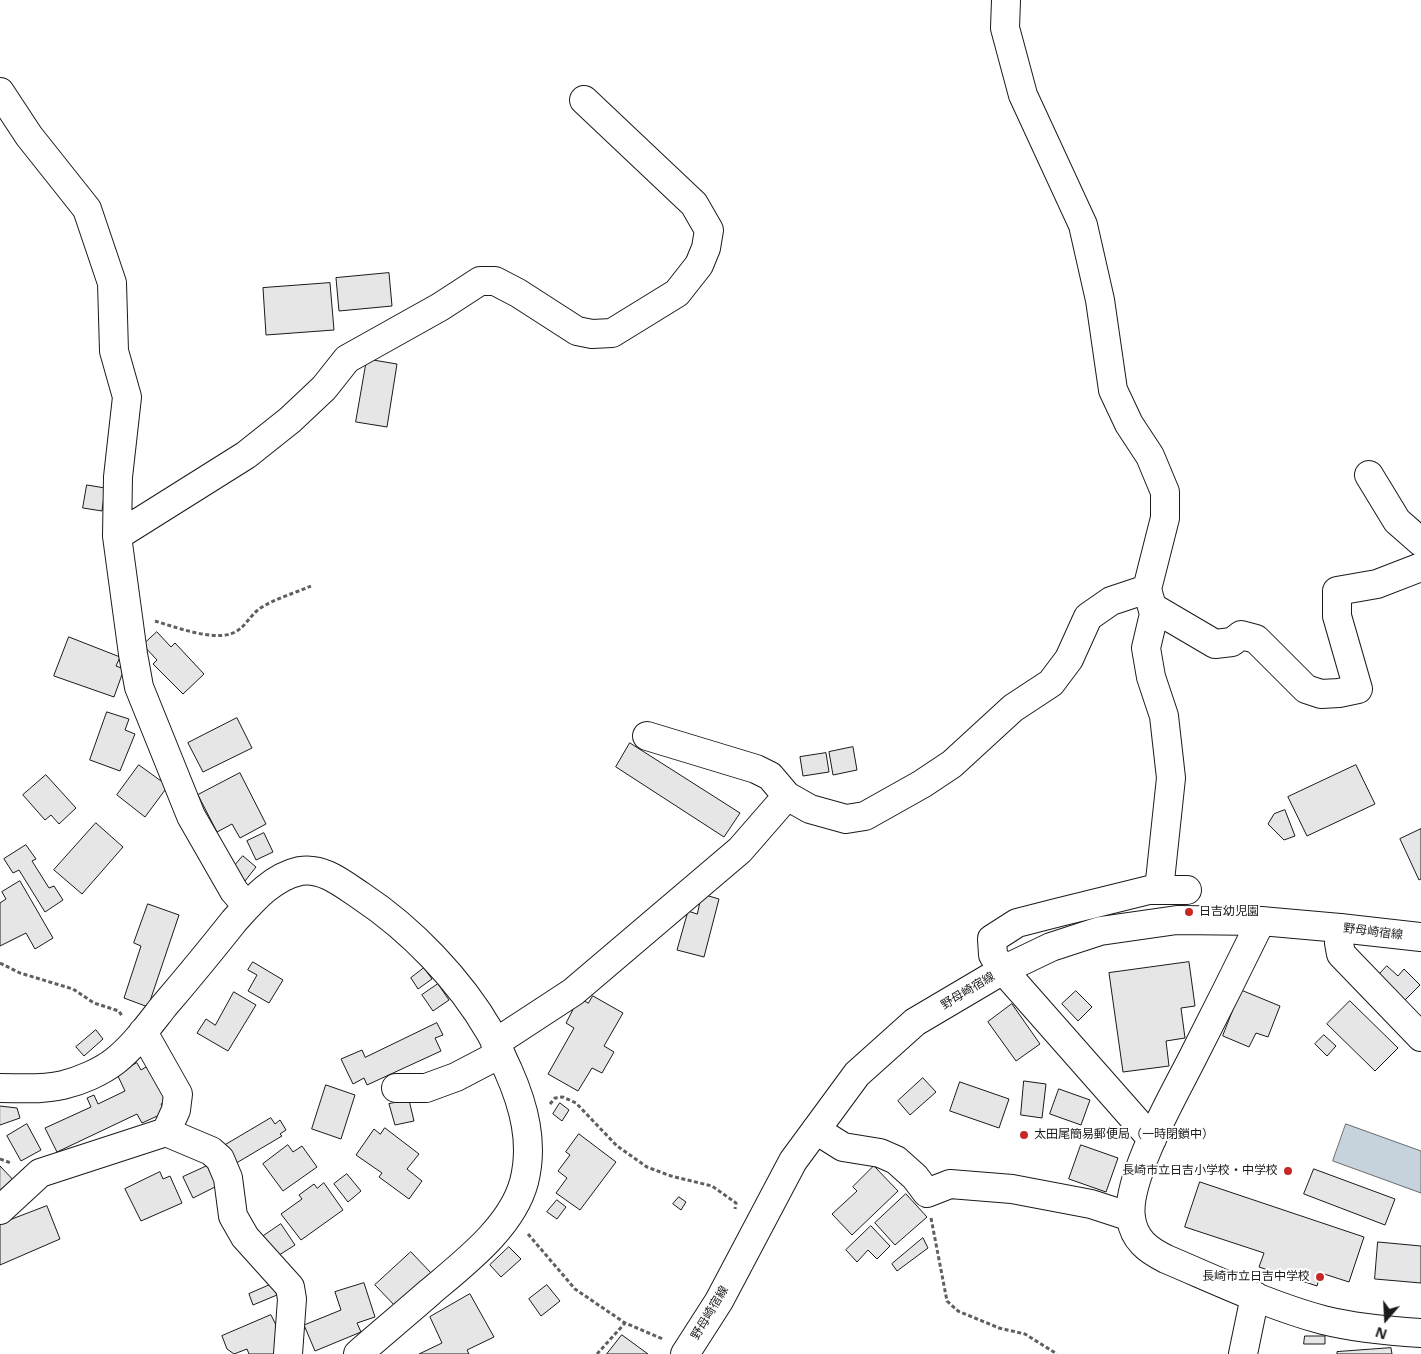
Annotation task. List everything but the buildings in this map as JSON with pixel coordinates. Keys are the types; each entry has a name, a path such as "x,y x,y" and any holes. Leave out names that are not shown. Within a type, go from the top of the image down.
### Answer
{"street":[{"path":"1006,0 1005,28 1023,95 1083,225 1100,300 1112,390 1129,424 1150,456 1165,492 1165,518 1150,598 1154,614 1146,648 1151,677 1164,716 1171,778 1159,890"},
{"path":"0,92 30,136 88,209 112,282 114,351 127,397 118,477 117,536 139,687 191,816 234,890 247,906"},
{"path":"117,536 246,455 290,420 324,388 347,359 480,281 495,281 518,293 577,331 592,334 612,333 676,293 698,265 706,248 709,230 694,204 584,100"},
{"path":"1369,475 1397,521 1421,542"},
{"path":"648,736 770,776 787,796 810,809 846,819 864,816 896,800 952,764 1013,708 1051,683 1069,659 1088,616 1111,601 1150,598 1215,644 1232,642 1242,635 1256,639 1306,689 1321,694 1339,693 1358,689 1336,616 1337,591 1377,584 1421,567"},
{"path":"396,1088 426,1088 456,1077 573,992 740,850 787,796"},
{"path":"0,1088 46,1088 65,1085 82,1079 115,1060 143,1032 247,906 275,880 288,874 302,870 318,871 333,877 388,915 420,944 454,980 491,1033 518,1094 529,1140 528,1160 524,1184 511,1212 478,1251 358,1354"},
{"path":"1152,1139 1003,970 992,955 992,939 1018,923 1139,893 1159,890 1187,890"},
{"name":"野母崎宿線","path":"685,1354 719,1301 793,1161 857,1074 915,1022 1003,970 1051,947 1100,931 1177,920 1261,921 1421,937"},
{"path":"1261,921 1152,1139 1132,1193 1131,1217 1134,1230 1150,1251 1255,1296 1322,1320 1372,1330 1421,1334"},
{"path":"1340,928 1339,942 1341,954 1421,1037"},
{"path":"143,1032 178,1094 176,1110 166,1132"},
{"path":"816,1130 843,1147 880,1153 896,1160 915,1177 927,1193 950,1184 1012,1189 1091,1204 1131,1217"},
{"path":"0,1210 40,1173 166,1132 210,1151 220,1159 228,1178 233,1216 245,1237 290,1287 292,1299 288,1354"},
{"path":"1243,1354 1255,1296"}],"path":[{"path":"128,616 148,619 208,635 229,635 241,629 260,608 311,586"},
{"path":"0,963 20,973 73,989 94,1003 119,1011 125,1020 120,1038 124,1052"},
{"path":"529,1140 547,1107 555,1098 563,1097 576,1102 617,1146 647,1168 712,1186 736,1203 734,1211"},
{"path":"927,1193 947,1301 958,1311 999,1328 1025,1334 1057,1354"},
{"path":"511,1212 548,1259 575,1289 625,1323 663,1339 668,1332"},
{"path":"597,1354 625,1323"}],"shaded area":[{"path":"1346,1124 1421,1151 1421,1193 1333,1161"}],"place":[{"name":"日吉幼児園","path":"1189,912"},
{"name":"太田尾簡易郵便局（一時閉鎖中）","path":"1024,1135"},
{"name":"長崎市立日吉小学校・中学校","path":"1288,1171"},
{"name":"長崎市立日吉中学校","path":"1320,1277"}]}
